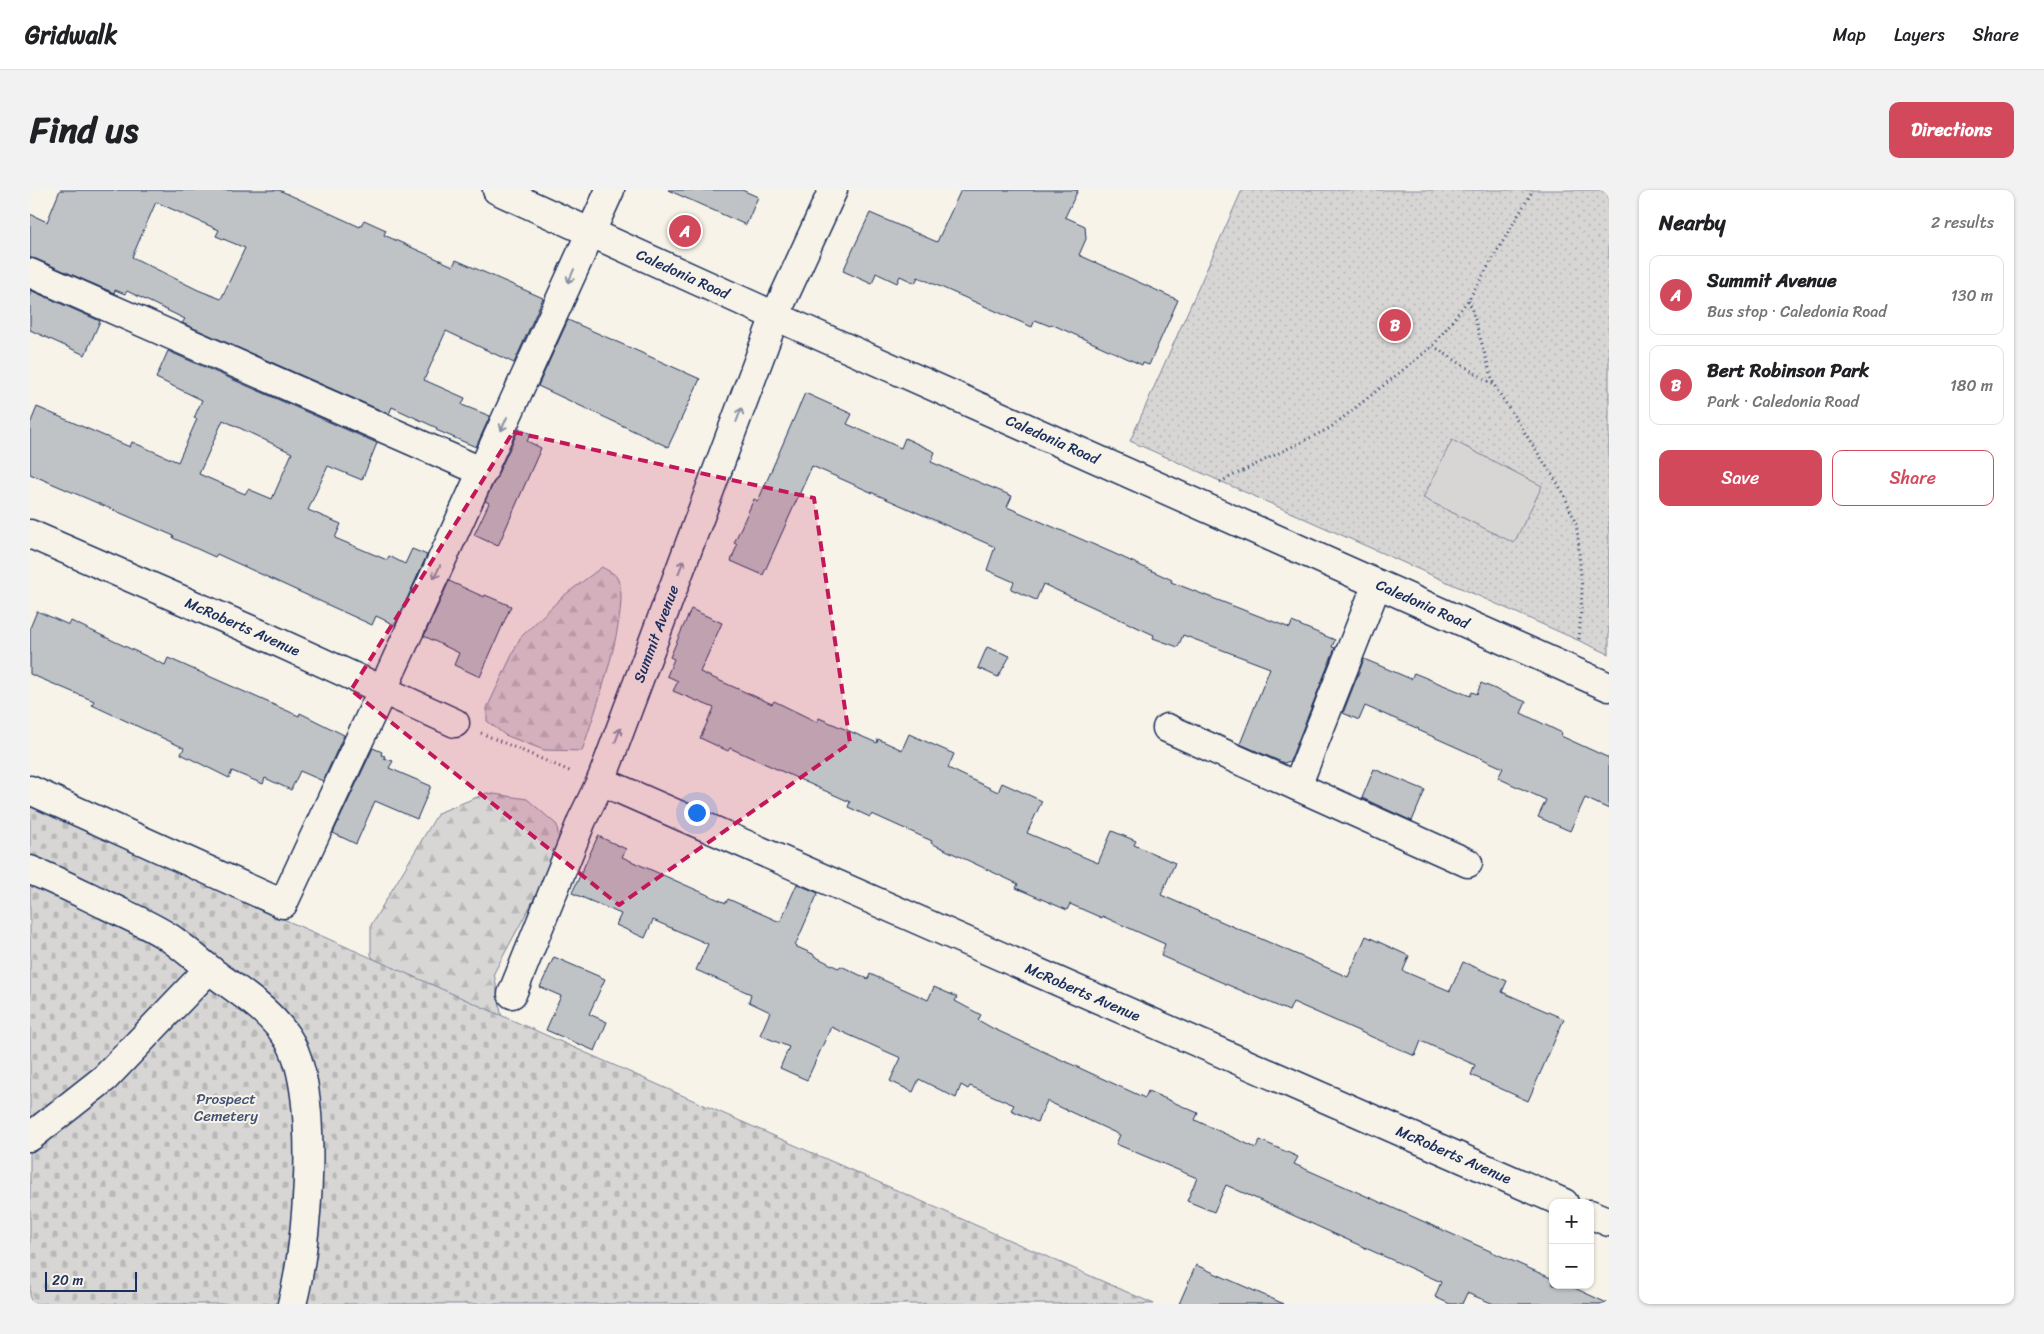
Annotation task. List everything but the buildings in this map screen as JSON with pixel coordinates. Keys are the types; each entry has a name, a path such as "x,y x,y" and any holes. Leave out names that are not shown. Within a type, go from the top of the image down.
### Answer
{"street":[{"name":"Caledonia Road","path":"497,190 1185,499 1609,686"},
{"path":"30,790 283,904 483,472 610,190"},
{"name":"Summit Avenue","path":"512,994 582,820 601,781 775,316 833,190"},
{"path":"30,273 483,472"},
{"name":"McRoberts Avenue","path":"30,534 258,633 466,727"},
{"path":"1297,786 1377,584"},
{"path":"1167,728 1468,863"},
{"name":"McRoberts Avenue","path":"601,781 1555,1199"},
{"path":"30,870 142,922 170,939 270,1016 289,1042 298,1059 307,1102 308,1190 303,1245 292,1304"},
{"path":"30,1137 105,1078 209,969"},
{"path":"1594,1216 1609,1222"}],"path":[{"path":"1185,499 1330,428 1433,346 1468,299 1533,190"},
{"path":"1468,299 1494,386 1563,492 1576,524 1582,591 1578,644"},
{"path":"1433,346 1494,386"},
{"path":"466,727 573,772"}],"highlighted area":[{"path":"513,432 814,498 850,743 619,905 351,690"}],"green space":[{"path":"1242,190 1609,190 1609,654 1130,441"},
{"path":"1452,440 1542,486 1514,543 1423,498"},
{"path":"602,567 617,578 621,592 620,612 610,663 582,751 544,750 505,735 487,721 487,708 520,638 562,597"},
{"path":"487,793 527,799 557,825 560,851 494,973 505,1036 388,979 371,955 371,925 438,813"},
{"name":"Prospect Cemetery","path":"30,807 1154,1304 30,1304"}],"place":[{"name":"Summit Avenue","path":"685,231"},
{"name":"Bert Robinson Park","path":"1395,325"}]}
